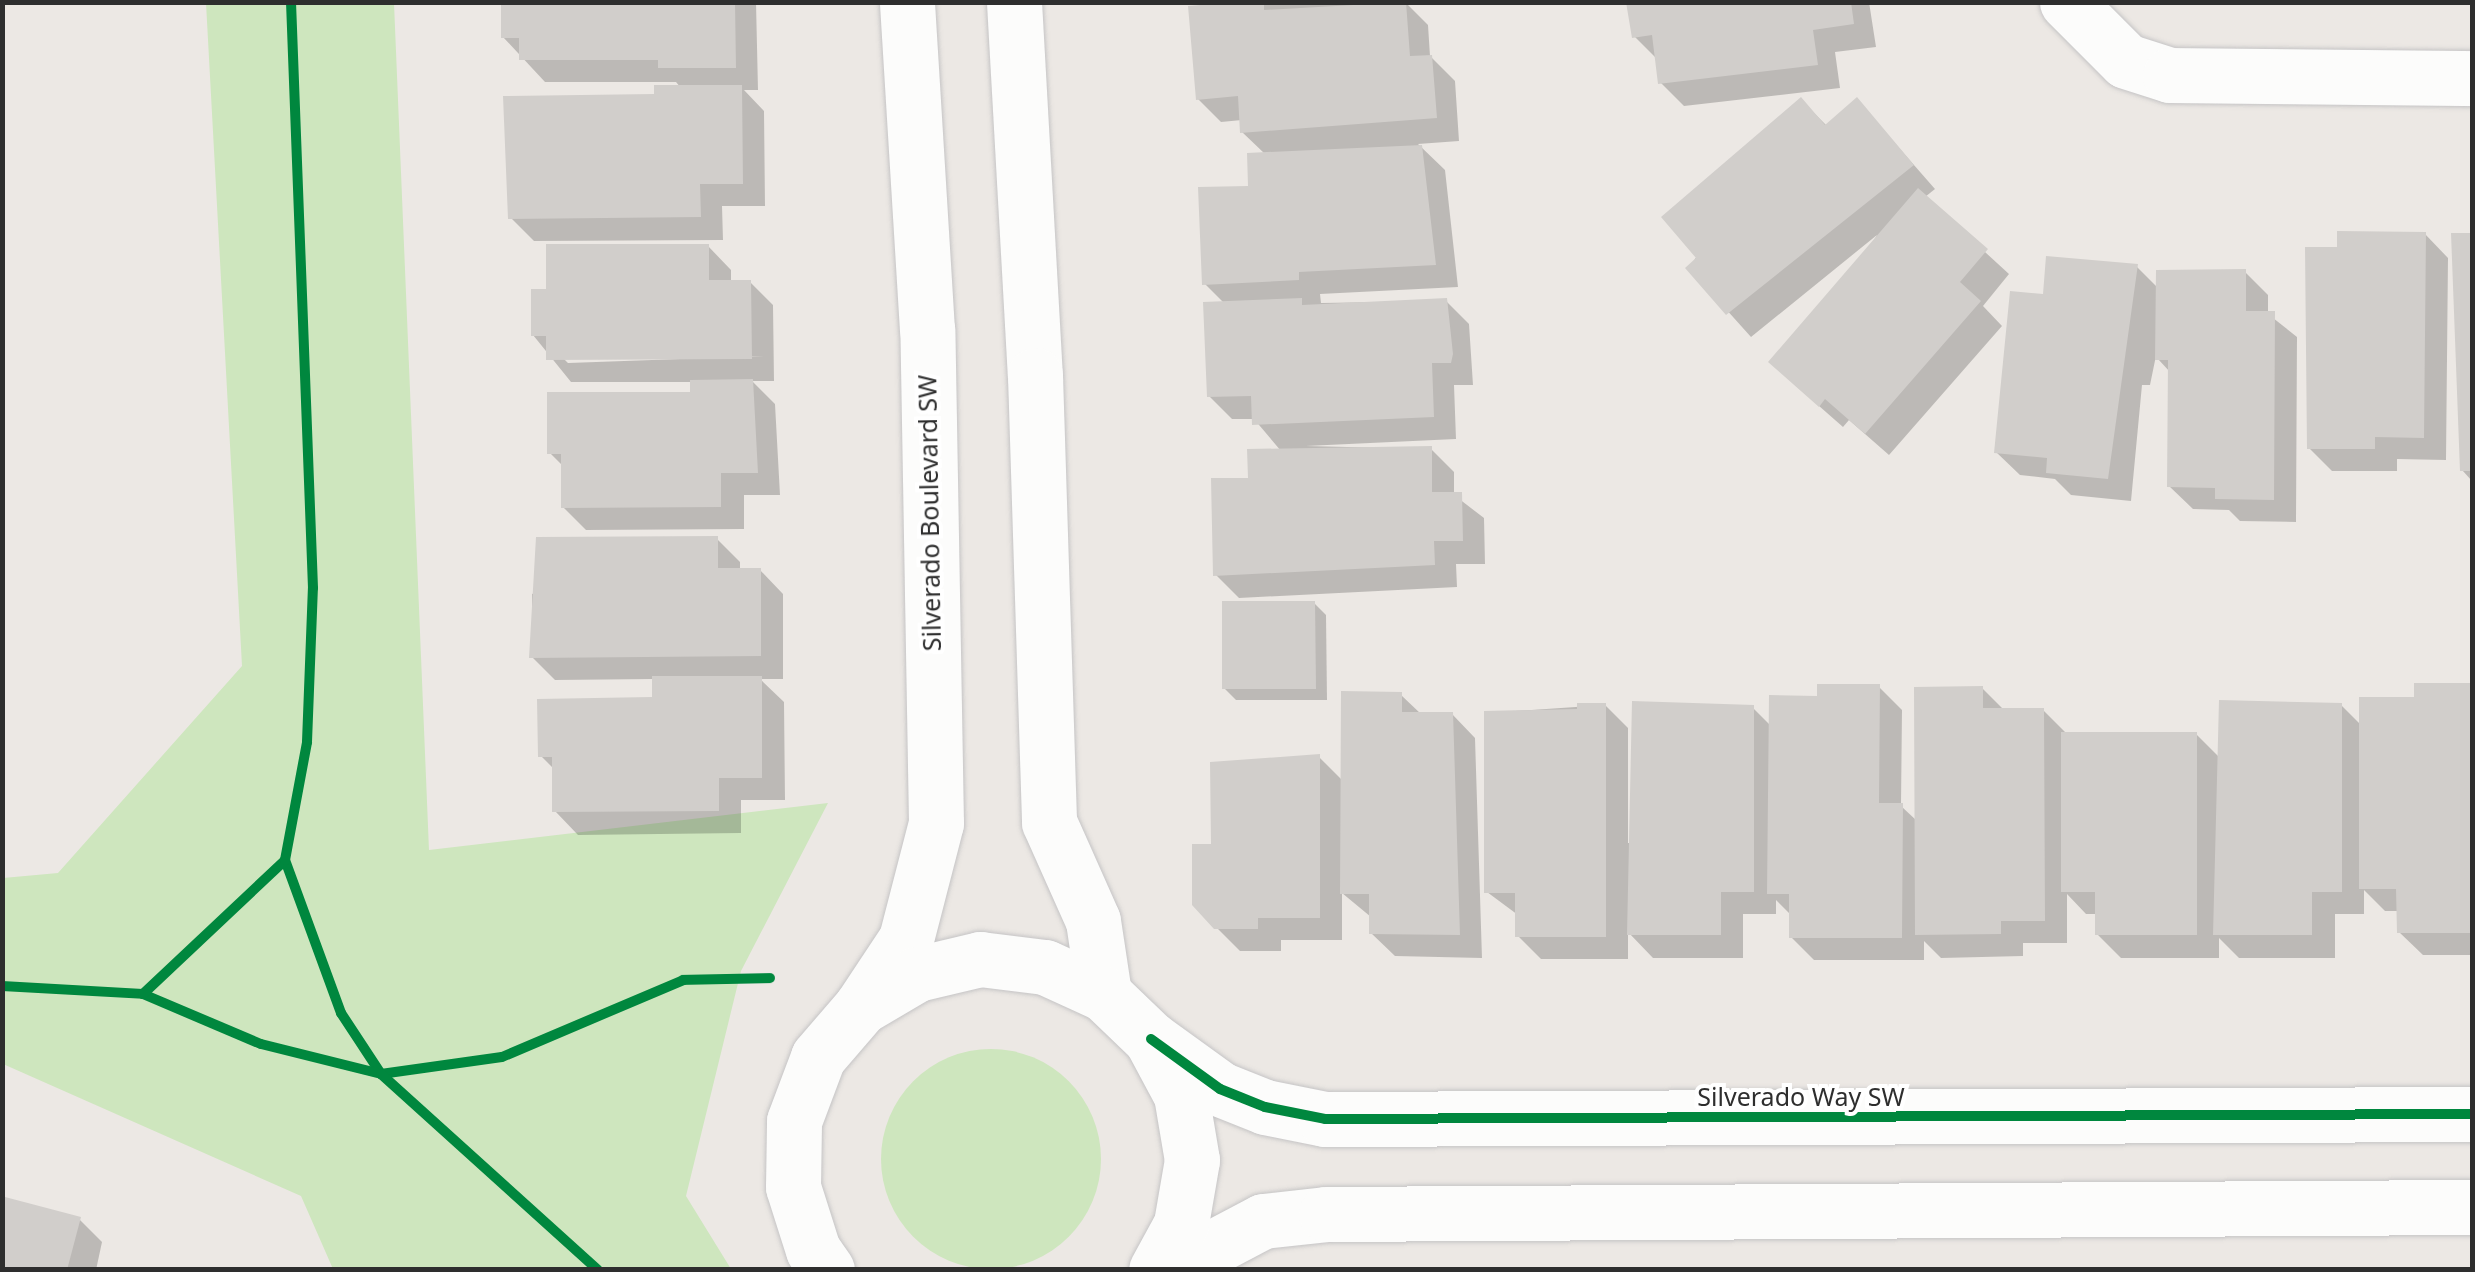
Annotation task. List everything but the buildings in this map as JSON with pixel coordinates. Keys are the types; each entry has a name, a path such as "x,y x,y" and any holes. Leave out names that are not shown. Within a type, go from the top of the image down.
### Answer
{"street":[{"name":"Silverado Boulevard SW","path":"861,1007 906,940 936,823 927,330 907,2"},
{"path":"1014,2 1035,375 1049,822 1093,921 1104,994"},
{"path":"2067,2 2126,62 2170,74 2472,78"},
{"path":"827,1270 812,1250 792,1187 794,1120 818,1057 861,1007 917,974 980,959 1045,967 1104,994 1150,1038 1181,1096 1192,1160 1181,1224 1156,1270"},
{"name":"Silverado Way SW","path":"1150,1038 1220,1089 1265,1107 1324,1119 2472,1114"},
{"path":"1170,1270 1264,1221 1326,1214 2472,1207"}],"green space":[{"path":"206,3 394,3 429,850 828,803 741,971 686,1196 731,1269 333,1269 301,1196 3,1064 3,878 58,873 242,666"},
{"path":"991,1049 1033,1057 1069,1081 1093,1117 1101,1159 1093,1201 1069,1237 1033,1261 991,1269 949,1261 913,1237 889,1201 881,1159 889,1117 913,1081 949,1057"}],"cycle path":[{"path":"143,994 285,860 307,742 313,588 291,2"},
{"path":"285,860 341,1013 381,1074 502,1057 683,980 770,978"},
{"path":"2,986 143,994 261,1044 381,1074 598,1270"},
{"path":"1151,1039 1220,1089 1265,1107 1325,1119 2472,1114"}]}
